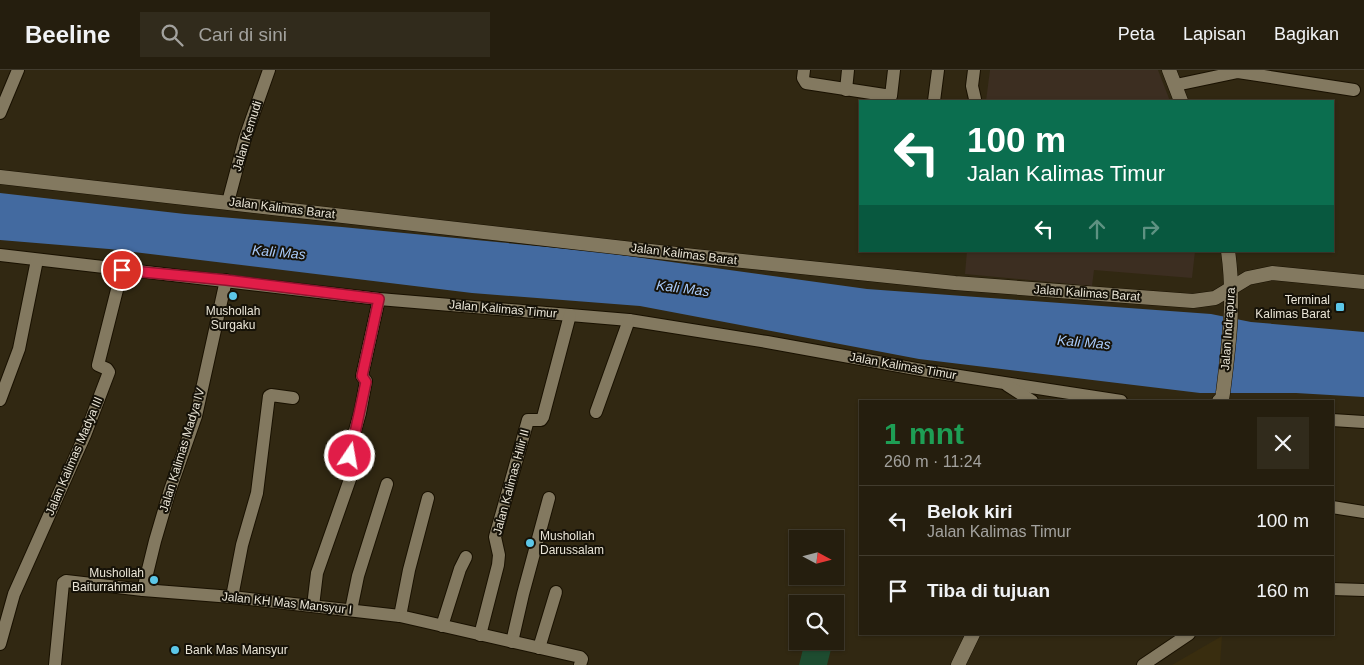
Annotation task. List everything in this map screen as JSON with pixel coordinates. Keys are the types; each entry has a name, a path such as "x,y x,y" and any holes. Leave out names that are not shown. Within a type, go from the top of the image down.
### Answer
{"street":[{"path":"0,113 18,70"},
{"name":"Jalan Kemudi","path":"228,202 245,138 269,70"},
{"path":"846,90 848,70"},
{"path":"804,75 806,83 891,96 894,70"},
{"path":"934,100 938,70"},
{"path":"974,70 972,86 976,99"},
{"path":"1169,70 1181,100"},
{"path":"1176,85 1238,71 1354,90"},
{"name":"Jalan Kalimas Barat","path":"0,177 694,256 955,283 1194,301 1215,298 1248,278 1272,273 1364,282"},
{"name":"Jalan Indrapura","path":"1223,399 1232,317 1232,289 1228,252"},
{"name":"Jalan Kalimas Timur","path":"0,255 379,299 629,320 767,342 927,372 1113,400"},
{"path":"0,400 19,349 37,260"},
{"name":"Jalan Kalimas Madya III","path":"0,644 14,594 85,435 108,372 107,368 98,365 122,270"},
{"name":"Jalan Kalimas Madya IV","path":"143,590 167,498 196,416 226,280"},
{"path":"313,606 317,573 355,462 349,452 366,382 362,376 379,299"},
{"name":"Jalan Kalimas Hilir II","path":"480,635 498,565 499,556 495,536 528,420 540,420 543,417 570,315"},
{"path":"596,412 629,320"},
{"name":"Jalan Kalimas Timur","path":"1003,382 1030,400"},
{"path":"232,597 242,545 257,493 269,396 293,398"},
{"path":"1334,420 1364,422"},
{"path":"351,610 358,576 387,484"},
{"path":"400,616 428,498"},
{"path":"512,642 549,498"},
{"path":"1334,507 1364,512"},
{"path":"442,626 460,569 466,557"},
{"name":"Jalan KH Mas Mansyur I","path":"55,665 64,582 232,597 400,616 580,657 582,660 580,665"},
{"path":"1334,589 1364,590"},
{"path":"539,648 556,592"},
{"path":"958,665 973,635"},
{"path":"1143,665 1188,635"}],"shaded area":[{"path":"990,70 1158,70 1170,100 986,100"},
{"path":"967,252 1195,252 1192,278 1094,270 1092,286 965,274"},
{"path":"1222,636 1220,665 1172,665"}],"green space":[{"path":"803,650 831,650 827,665 799,665"}],"water":[{"name":"Kali Mas","path":"0,193 185,214 599,252 867,289 1211,314 1251,322 1364,332 1364,397 1296,393 1200,393 919,359 640,306 472,293 109,249 0,240"}],"place":[{"name":"Mushollah Surgaku","path":"233,296"},
{"name":"Terminal Kalimas Barat","path":"1340,307"},
{"name":"Mushollah Darussalam","path":"530,543"},
{"name":"Mushollah Baiturrahman","path":"154,580"},
{"name":"Bank Mas Mansyur","path":"175,650"}],"route":[{"path":"122,270 226,280 379,299 362,376 366,382 349,452 350,456"}]}
